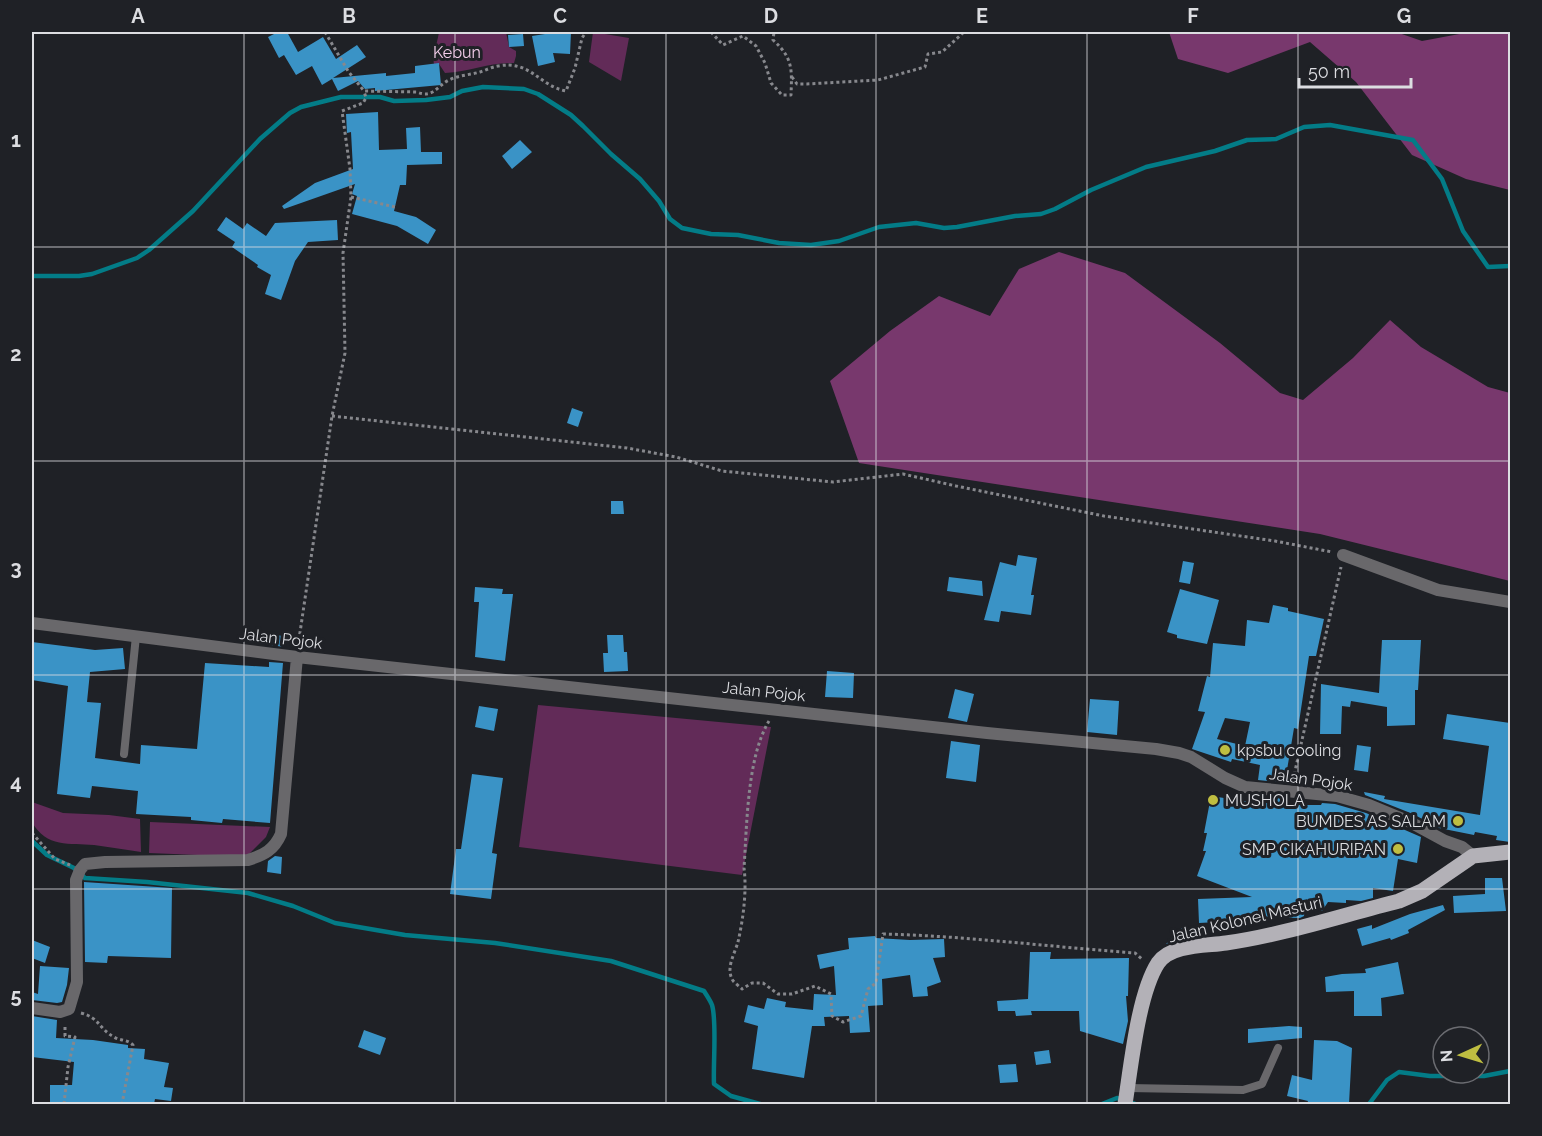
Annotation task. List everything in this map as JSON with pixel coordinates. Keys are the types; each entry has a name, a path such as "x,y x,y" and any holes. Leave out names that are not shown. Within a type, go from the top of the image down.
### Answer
{"main road":[{"name":"Jalan Kolonel Masturi","path":"1125,1104 1145,992 1158,963 1165,956 1180,950 1243,940 1399,901 1422,891 1473,856 1510,852"}],"street":[{"path":"1344,555 1437,590 1510,602"},
{"name":"Jalan Pojok","path":"32,623 297,657 987,733 1156,749 1191,757 1245,787 1337,796 1369,805 1462,847 1473,856"},
{"path":"32,1008 60,1012 69,1009 77,982 76,880 80,870 86,864 248,860 260,856 276,845 281,834 297,657"}],"lane":[{"path":"124,754 136,636"},
{"path":"1128,1088 1243,1090 1262,1084 1278,1048"}],"path":[{"path":"297,657 332,416 345,353 343,253 351,197 350,169 342,111 363,104 366,98 325,32"},
{"path":"363,91 421,94 435,91 446,80 508,65 529,70 558,90 566,91 575,68 582,38 586,32"},
{"path":"711,32 723,45 743,36 756,46 765,63 771,83 782,95 791,95 790,61 785,51 773,40 774,32"},
{"path":"792,77 797,84 807,84 878,80 904,74 925,67 928,54 942,52 964,32"},
{"path":"351,197 395,207"},
{"path":"332,416 627,448 676,457 722,471 833,482 903,474 1104,516 1275,541 1344,555 1292,791"},
{"path":"776,709 761,735 751,782 744,868 746,882 738,942 730,966 731,978 741,989 752,983 763,983 778,994 792,994 815,986 831,994 832,1016 843,1022 861,1016 868,990 876,983 883,934 952,936 1135,953 1148,964 1158,963"},
{"path":"32,833 55,859 80,870"},
{"path":"64,1104 68,1067 75,1037 65,1036 65,1021 69,1009 97,1019 115,1038 128,1041 133,1045 122,1104"}],"green space":[{"name":"Kebun","path":"439,32 506,32 509,47 516,51 514,63 445,73 439,64 434,64"},
{"path":"593,32 629,38 621,81 589,62"},
{"path":"538,705 771,727 742,875 519,847"},
{"path":"32,802 63,813 140,819 141,852 94,845 59,843 51,840 44,836 32,822"},
{"path":"150,822 270,827 266,837 246,857 149,853"}],"shaded area":[{"path":"1169,32 1396,32 1422,41 1470,32 1510,32 1510,190 1466,179 1412,155 1356,82 1310,42 1228,73 1178,59"},
{"path":"1059,252 1125,273 1220,343 1280,393 1303,400 1353,358 1390,320 1421,347 1488,387 1510,393 1510,581 1320,534 859,463 830,381 890,331 939,296 990,316 1019,269"}],"building":[{"path":"278,32 287,32 298,52 323,37 336,59 357,45 366,57 333,78 415,73 415,66 439,63 441,85 375,91 375,88 365,89 358,81 338,91 332,79 322,85 312,66 296,75 284,55 279,58 268,37"},
{"path":"571,32 570,54 553,53 555,62 538,66 532,36"},
{"path":"523,34 524,46 509,47 508,35"},
{"path":"378,112 379,150 407,149 406,128 420,127 421,152 442,152 442,164 407,165 406,185 400,185 394,211 416,217 436,230 428,244 397,226 352,214 357,196 352,194 355,184 284,209 282,206 315,183 353,169 351,132 347,133 346,114"},
{"path":"520,140 532,152 512,169 502,156"},
{"path":"226,217 243,229 247,223 266,236 275,223 337,220 338,240 308,242 295,261 281,300 265,294 271,275 232,247 235,242 217,230"},
{"path":"572,408 583,412 578,427 567,423"},
{"path":"611,501 623,501 624,514 611,514"},
{"path":"1018,555 1037,558 1031,595 1034,595 1031,615 1001,611 999,622 984,620 1000,562 1016,566"},
{"path":"1183,561 1194,563 1190,584 1179,582"},
{"path":"949,577 982,581 983,596 947,591"},
{"path":"475,587 503,589 502,594 513,594 505,661 475,657 479,602 474,602"},
{"path":"1180,589 1219,600 1207,644 1177,638 1177,635 1167,632"},
{"path":"1273,605 1288,608 1288,611 1324,619 1316,656 1309,656 1298,729 1294,728 1286,776 1288,783 1258,780 1260,765 1232,759 1231,762 1192,749 1205,712 1198,711 1207,676 1210,677 1213,643 1245,646 1247,620 1269,623","holes":["1225,718 1250,722 1245,746 1217,739"]},
{"path":"272,635 285,636 284,647 271,645"},
{"path":"607,635 623,635 628,671 604,672 603,653 608,653"},
{"path":"1382,640 1421,640 1418,690 1415,690 1415,725 1387,726 1387,707 1351,701 1350,707 1342,706 1341,734 1320,734 1321,684 1379,693"},
{"path":"32,642 95,650 123,648 125,669 90,672 87,702 101,703 95,758 140,764 141,745 197,749 205,663 269,667 269,662 283,663 270,823 223,819 222,823 191,820 191,817 136,814 138,791 92,786 90,798 57,794 68,686 32,680"},
{"path":"827,671 854,673 853,698 825,697"},
{"path":"955,689 974,694 967,722 948,718"},
{"path":"1090,699 1119,701 1117,735 1087,732"},
{"path":"479,706 498,709 494,731 475,727"},
{"path":"1447,714 1510,723 1510,842 1496,840 1497,836 1475,832 1474,835 1439,828 1413,814 1365,795 1364,792 1385,796 1384,799 1480,815 1489,746 1443,739"},
{"path":"951,741 980,745 976,782 946,778"},
{"path":"1357,745 1371,747 1368,772 1354,770"},
{"path":"472,774 503,778 492,853 497,854 491,899 450,894 456,849 461,849"},
{"path":"1211,796 1257,803 1257,796 1287,799 1286,805 1335,804 1366,813 1421,837 1417,863 1398,859 1393,891 1373,888 1373,898 1361,901 1346,900 1346,903 1328,902 1322,911 1306,899 1304,916 1300,918 1253,917 1236,919 1236,921 1199,923 1198,899 1252,897 1197,876 1206,851 1203,851 1207,833 1204,833"},
{"path":"275,856 282,857 281,874 267,872 268,861"},
{"path":"1485,878 1502,878 1506,911 1454,913 1453,896 1485,894"},
{"path":"84,882 172,888 171,958 108,956 107,963 85,962"},
{"path":"1443,905 1445,910 1408,930 1409,933 1391,940 1390,938 1362,946 1357,929 1372,925 1372,929 1410,914"},
{"path":"1183,927 1189,937 1166,944"},
{"path":"875,936 876,938 910,940 944,939 945,957 933,958 941,982 927,987 928,996 913,997 910,975 882,979 883,1005 868,1006 870,1032 850,1033 849,1016 824,1017 825,1026 812,1026 804,1078 752,1069 758,1026 744,1022 748,1005 764,1009 767,998 786,1002 785,1007 813,1010 814,994 836,995 834,966 820,969 817,955 849,949 848,938"},
{"path":"32,940 50,947 45,963 32,958"},
{"path":"1030,952 1051,952 1050,959 1129,958 1128,996 1126,996 1128,1021 1123,1044 1080,1031 1079,1011 1031,1011 1032,1015 1016,1016 1015,1011 998,1011 997,1001 1028,999"},
{"path":"1398,962 1404,994 1381,998 1382,1016 1354,1016 1354,991 1326,992 1325,977 1366,973 1365,969"},
{"path":"40,966 69,968 62,1002 32,1000 32,992 38,994"},
{"path":"32,1016 57,1020 56,1038 128,1045 128,1048 145,1049 144,1059 169,1063 164,1087 173,1088 171,1101 155,1099 154,1104 50,1104 50,1085 72,1085 74,1062 32,1057"},
{"path":"1302,1027 1302,1038 1248,1043 1248,1029"},
{"path":"364,1030 386,1038 380,1055 358,1047"},
{"path":"1314,1040 1337,1041 1352,1048 1349,1104 1307,1104 1308,1101 1287,1096 1292,1075 1312,1080"},
{"path":"1049,1050 1051,1063 1036,1065 1034,1052"},
{"path":"1016,1064 1018,1082 1000,1083 998,1065"}],"waterway":[{"path":"32,276 92,274 137,258 193,211 260,139 290,113 301,107 341,97 380,97 394,101 426,100 450,97 462,91 483,87 524,89 538,94 571,115 640,179 659,201 670,219 682,228 779,243 811,245 839,241 879,227 916,223 944,228 957,227 1015,216 1041,214 1146,167 1215,151 1247,140 1276,139 1304,127 1330,125 1413,140 1442,179 1463,231 1488,267 1510,266"},
{"path":"32,841 47,855 74,868 85,878 248,893 293,906 335,923 405,935 495,943 611,961 704,991 713,1012 714,1084 731,1096 760,1104"},
{"path":"1369,1104 1387,1080 1399,1072 1430,1076 1484,1076 1510,1071"},
{"path":"1102,1104 1117,1098 1135,1104"}],"place":[{"name":"kpsbu cooling","path":"1225,750"},
{"name":"MUSHOLA","path":"1213,800"},
{"name":"BUMDES AS SALAM","path":"1458,821"},
{"name":"SMP CIKAHURIPAN","path":"1398,849"}]}
